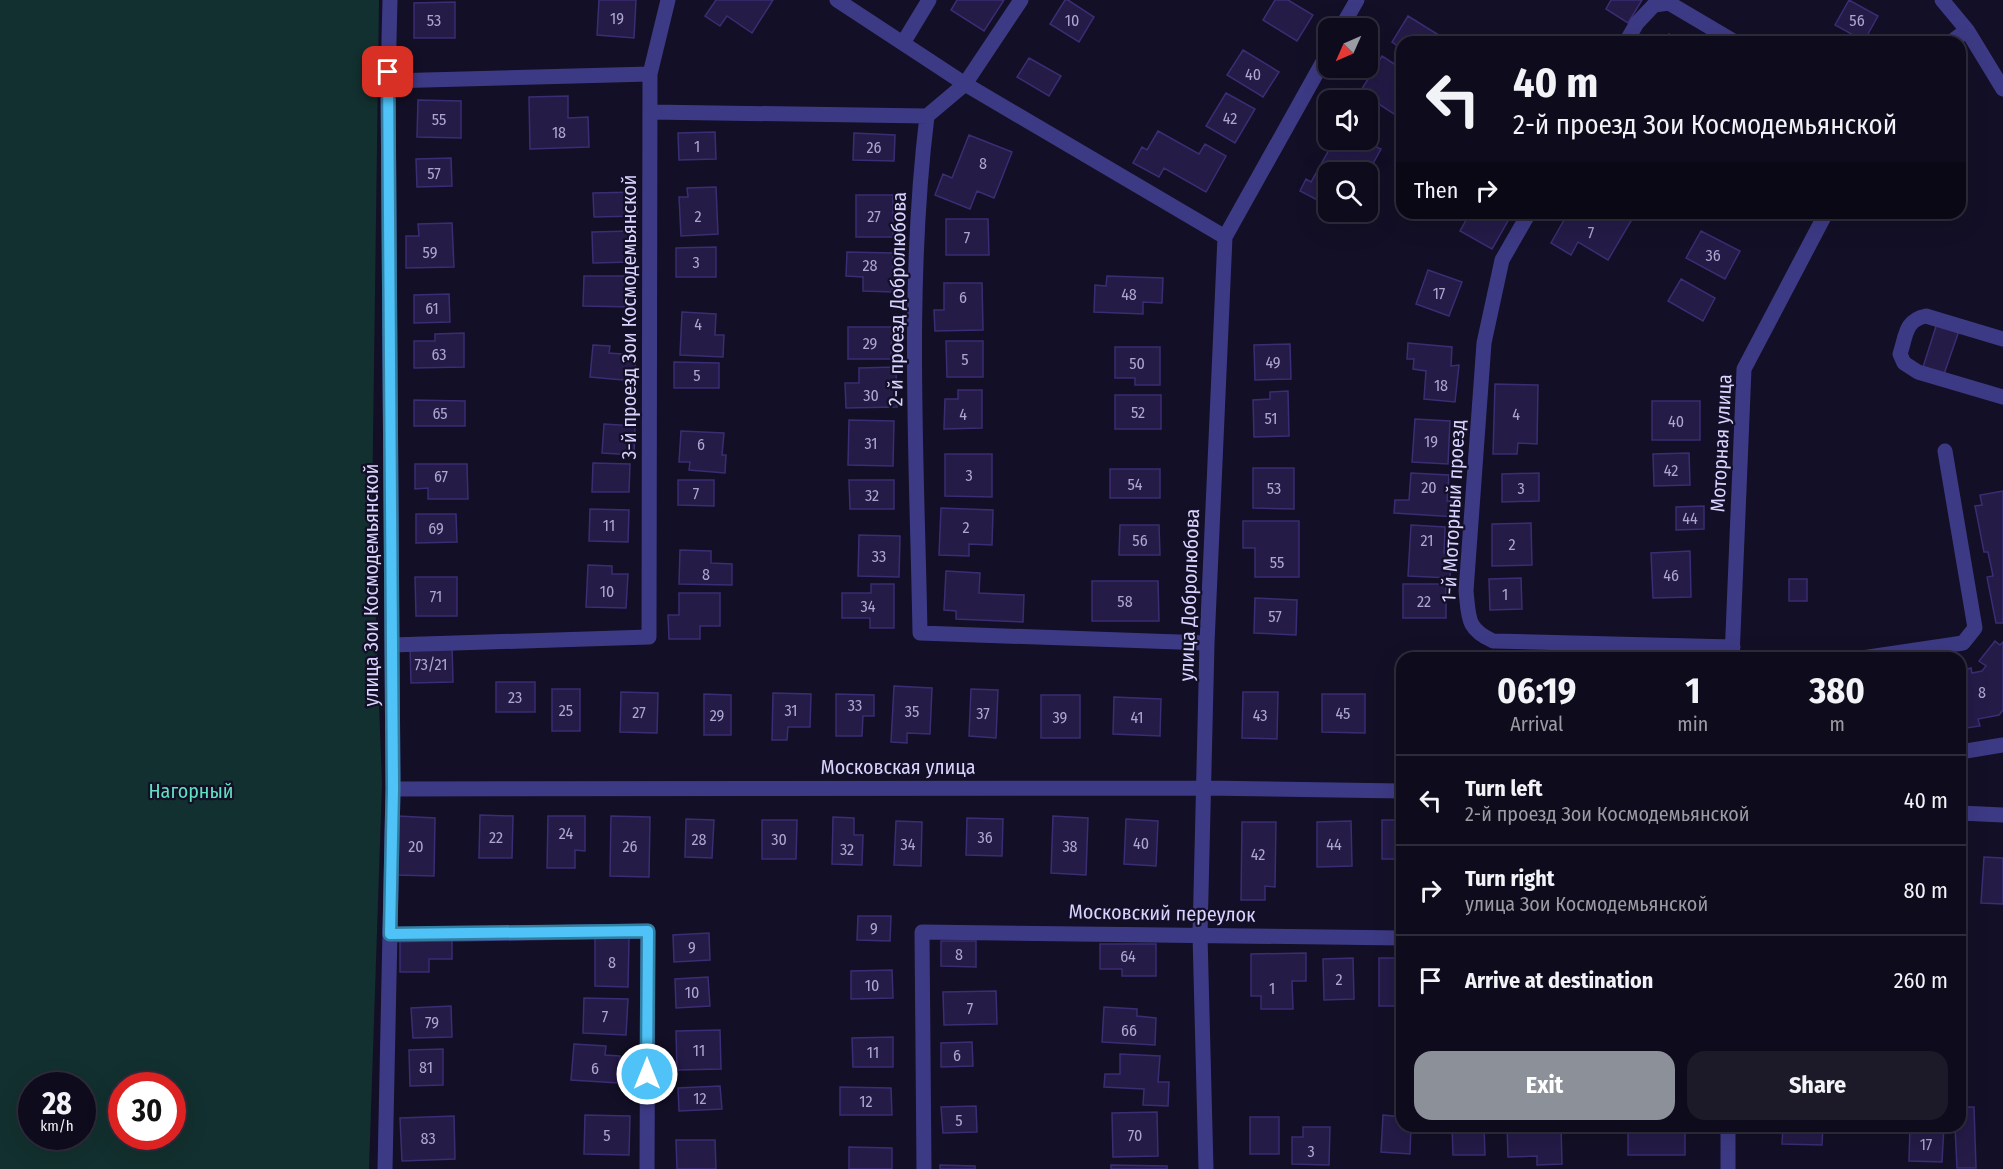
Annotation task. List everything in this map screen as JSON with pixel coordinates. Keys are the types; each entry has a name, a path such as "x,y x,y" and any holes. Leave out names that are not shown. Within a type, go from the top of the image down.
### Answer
{"street":[{"name":"улица Зои Космодемьянской","path":"385,1169 393,789 388,81 390,0"},
{"name":"3-й проезд Зои Космодемьянской","path":"392,645 649,637 650,74 669,0"},
{"path":"837,0 965,84 1225,237"},
{"path":"903,43 929,0"},
{"path":"651,112 927,116 965,84 1021,0"},
{"path":"1347,18 1358,0"},
{"path":"1946,1 1967,30 2003,89"},
{"path":"1629,36 1637,23 1654,5 1669,3 1725,36"},
{"path":"1959,36 1967,30"},
{"name":"улица Добролюбова","path":"1206,1169 1200,935 1207,643 1225,237 1318,71"},
{"path":"388,81 650,74"},
{"name":"2-й проезд Добролюбова","path":"927,116 917,229 916,366 920,633 1207,643"},
{"name":"1-й Моторный проезд","path":"1526,219 1503,260 1484,344 1467,591 1470,623 1479,635 1493,641 1712,652"},
{"name":"Моторная улица","path":"1732,652 1744,369 1823,219"},
{"path":"2003,339 1926,316 1917,318 1909,324 1900,354 1904,363 1918,372 2003,397"},
{"path":"1902,652 1963,643 1975,628 1945,451"},
{"path":"1966,751 2003,745"},
{"name":"Московская улица","path":"393,789 1204,788 1396,791"},
{"path":"1966,813 2003,815"},
{"path":"390,934 648,931 647,1169"},
{"name":"Московский переулок","path":"924,1169 922,932 1396,938"},
{"path":"1728,1132 1728,1169"}],"green space":[{"name":"Нагорный","path":"0,0 379,0 372,512 382,784 369,1169 0,1169"}],"building":[{"path":"599,0 636,0 634,38 597,35"},
{"path":"716,0 773,0 752,33 727,16 720,26 705,16"},
{"path":"957,0 1004,0 984,31 951,10"},
{"path":"1065,0 1094,17 1079,42 1050,24"},
{"path":"1275,0 1288,0 1313,15 1297,41 1263,20"},
{"path":"1611,0 1642,0 1628,23 1606,9"},
{"path":"1849,0 1878,16 1867,36 1855,36 1835,25"},
{"path":"455,2 455,38 414,38 414,3"},
{"path":"1408,16 1440,36 1396,36 1396,45 1392,42"},
{"path":"1243,50 1279,72 1263,97 1227,75"},
{"path":"1382,56 1396,65 1396,110 1394,114 1378,104 1378,90 1361,90 1369,78 1378,78 1378,63"},
{"path":"1029,58 1061,76 1049,96 1017,77"},
{"path":"1226,93 1255,109 1235,143 1206,126"},
{"path":"568,96 568,118 588,117 589,147 530,149 529,97"},
{"path":"418,100 461,101 461,138 417,137"},
{"path":"1158,131 1199,154 1205,144 1226,156 1206,192 1164,168 1159,177 1133,163 1142,147 1147,150"},
{"path":"715,132 716,159 679,160 678,133"},
{"path":"854,133 895,135 894,161 853,160"},
{"path":"969,135 1012,152 994,198 977,191 970,209 935,195 943,174 952,178"},
{"path":"1381,149 1374,162 1322,162 1329,150"},
{"path":"451,158 452,186 417,187 416,159"},
{"path":"1318,169 1318,200 1300,191 1306,179 1311,182"},
{"path":"716,187 718,234 681,236 679,197 688,197 687,188"},
{"path":"637,192 637,216 594,217 593,193"},
{"path":"856,195 893,195 893,237 856,237"},
{"path":"946,219 988,219 989,255 946,255"},
{"path":"1467,219 1509,219 1492,249 1460,231"},
{"path":"1565,219 1628,219 1631,221 1608,260 1578,242 1571,255 1551,243"},
{"path":"452,223 454,267 406,268 406,236 419,236 418,224"},
{"path":"631,231 632,262 593,263 592,232"},
{"path":"1701,231 1740,251 1725,279 1686,258"},
{"path":"716,247 716,277 676,277 676,248"},
{"path":"847,252 893,253 893,292 863,291 863,277 846,276"},
{"path":"1428,270 1462,282 1449,316 1416,304"},
{"path":"584,276 634,276 634,307 583,306"},
{"path":"1107,276 1163,278 1162,303 1143,302 1143,314 1094,312 1095,285 1106,286"},
{"path":"1681,279 1715,298 1703,321 1668,301"},
{"path":"944,283 982,283 983,330 935,331 934,310 944,310"},
{"path":"449,294 450,322 414,323 414,295"},
{"path":"682,312 716,314 715,335 724,335 723,357 680,355"},
{"path":"1938,320 1960,328 1944,374 1923,367"},
{"path":"848,327 892,327 891,359 848,359"},
{"path":"464,333 464,367 414,368 414,341 435,341 435,334"},
{"path":"946,341 983,341 983,377 947,377"},
{"path":"1408,343 1452,347 1451,366 1459,365 1455,402 1424,399 1426,371 1413,369 1414,359 1407,359"},
{"path":"1290,344 1291,379 1255,380 1254,345"},
{"path":"593,345 610,346 609,353 636,355 634,381 590,377"},
{"path":"1115,347 1160,347 1160,385 1135,385 1135,378 1115,378"},
{"path":"674,362 719,363 719,388 674,388"},
{"path":"896,367 897,407 846,408 845,383 859,383 859,368"},
{"path":"1495,384 1538,385 1537,444 1518,443 1517,454 1493,454"},
{"path":"958,390 982,390 982,428 944,429 945,399 958,399"},
{"path":"1288,391 1289,436 1254,437 1253,400 1270,399 1270,392"},
{"path":"1115,395 1161,395 1161,429 1115,429"},
{"path":"414,400 465,401 465,426 414,426"},
{"path":"1652,401 1700,401 1700,440 1652,440"},
{"path":"1415,419 1450,421 1448,464 1412,462"},
{"path":"849,420 894,421 893,466 848,465"},
{"path":"604,424 635,426 634,455 602,453"},
{"path":"681,431 724,433 722,455 726,455 725,473 689,470 690,462 679,462"},
{"path":"1689,453 1690,485 1654,486 1653,454"},
{"path":"945,454 992,454 992,497 945,496"},
{"path":"593,463 630,464 629,492 592,492"},
{"path":"415,464 467,464 468,499 428,499 428,488 415,489"},
{"path":"1253,468 1294,468 1294,509 1253,508"},
{"path":"1110,469 1160,469 1160,498 1110,498"},
{"path":"1411,473 1449,475 1447,501 1457,501 1456,517 1394,513 1395,500 1409,500"},
{"path":"1539,473 1539,501 1502,502 1502,474"},
{"path":"678,480 714,480 714,506 678,505"},
{"path":"849,480 894,480 894,509 850,509"},
{"path":"2003,491 2003,623 1996,623 1987,577 1993,576 1988,552 1984,552 1975,506 1982,505 1980,495"},
{"path":"1704,506 1704,529 1676,530 1676,507"},
{"path":"941,508 993,510 992,545 969,544 969,556 939,555"},
{"path":"590,509 629,510 628,542 589,541"},
{"path":"416,514 456,514 457,542 416,543"},
{"path":"1243,521 1299,521 1299,577 1255,577 1255,548 1243,548"},
{"path":"1531,523 1532,565 1492,566 1492,524"},
{"path":"1120,525 1159,525 1160,555 1119,555"},
{"path":"1411,525 1445,527 1444,553 1451,553 1450,578 1408,576"},
{"path":"859,535 900,536 899,577 858,576"},
{"path":"680,550 711,551 711,563 732,564 732,585 679,584"},
{"path":"1690,551 1691,597 1653,598 1651,553"},
{"path":"588,565 612,566 612,574 628,574 626,608 586,607"},
{"path":"946,571 980,573 979,593 1024,595 1023,622 956,619 956,611 944,610"},
{"path":"415,577 457,577 457,616 416,616"},
{"path":"1521,578 1522,609 1490,610 1489,579"},
{"path":"1789,579 1807,579 1807,601 1789,601"},
{"path":"1092,581 1158,581 1159,621 1092,621"},
{"path":"871,584 894,584 894,628 870,628 870,618 842,618 842,593 871,593"},
{"path":"1403,584 1446,584 1446,618 1403,618"},
{"path":"679,593 720,593 720,626 700,626 700,639 669,639 668,615 679,615"},
{"path":"1255,598 1297,600 1296,635 1254,633"},
{"path":"1995,641 2000,645 2003,642 2003,710 1999,715 1978,719 1980,726 1966,728 1966,669 1971,668 1972,673 1982,671 1986,666 1979,661"},
{"path":"452,645 453,682 411,683 410,646"},
{"path":"496,682 535,682 535,712 496,712"},
{"path":"894,686 932,688 930,734 907,733 907,743 891,742"},
{"path":"552,689 580,689 580,731 552,731"},
{"path":"971,689 998,690 996,738 969,736"},
{"path":"621,692 658,693 657,733 620,732"},
{"path":"1243,692 1278,692 1277,739 1242,738"},
{"path":"773,693 811,694 810,727 788,727 787,740 772,740"},
{"path":"704,694 731,695 731,735 704,735"},
{"path":"836,694 874,695 874,716 863,716 862,736 836,736"},
{"path":"1322,694 1365,694 1365,733 1322,732"},
{"path":"1041,695 1080,695 1080,738 1041,738"},
{"path":"1114,697 1161,699 1160,736 1113,734"},
{"path":"480,815 513,816 512,858 479,858"},
{"path":"398,816 435,818 434,876 396,875"},
{"path":"548,816 585,816 585,851 575,850 575,868 547,868"},
{"path":"611,816 650,817 649,877 610,876"},
{"path":"1053,816 1088,818 1086,875 1051,873"},
{"path":"833,817 854,818 854,835 863,835 862,865 832,864"},
{"path":"967,818 1003,819 1002,856 966,855"},
{"path":"686,819 714,820 712,858 685,857"},
{"path":"1126,819 1158,821 1156,866 1124,864"},
{"path":"762,820 797,820 796,859 762,859"},
{"path":"1382,820 1396,820 1396,859 1382,859"},
{"path":"896,821 922,822 921,866 894,865"},
{"path":"1351,821 1352,866 1317,867 1317,822"},
{"path":"1242,822 1276,822 1275,887 1265,886 1265,900 1241,900"},
{"path":"1984,857 2003,858 2003,904 1981,903"},
{"path":"858,916 891,916 890,941 857,940"},
{"path":"709,933 710,960 674,962 673,935"},
{"path":"400,935 452,935 452,959 429,959 429,972 400,972"},
{"path":"595,937 629,938 628,987 595,986"},
{"path":"941,941 976,941 976,967 941,966"},
{"path":"1100,944 1156,944 1156,976 1122,976 1122,969 1100,969"},
{"path":"1306,953 1306,981 1292,981 1293,1009 1261,1009 1261,996 1251,996 1251,954"},
{"path":"1353,958 1354,999 1324,1000 1323,959"},
{"path":"1379,958 1396,958 1396,1006 1379,1006"},
{"path":"892,970 893,998 851,999 851,971"},
{"path":"708,977 710,1006 676,1008 675,979"},
{"path":"996,991 997,1024 944,1025 943,992"},
{"path":"584,998 628,999 626,1035 583,1033"},
{"path":"451,1006 452,1037 413,1038 411,1008"},
{"path":"1104,1007 1137,1009 1137,1016 1156,1018 1155,1045 1102,1042"},
{"path":"720,1030 721,1069 677,1070 676,1031"},
{"path":"893,1037 893,1067 853,1067 852,1038"},
{"path":"972,1042 973,1066 941,1067 941,1043"},
{"path":"574,1044 606,1046 605,1055 620,1056 618,1083 571,1080"},
{"path":"443,1049 443,1085 410,1086 409,1050"},
{"path":"1120,1054 1160,1056 1158,1082 1169,1082 1168,1106 1143,1105 1144,1089 1104,1087 1105,1074 1120,1074"},
{"path":"720,1086 722,1109 679,1111 678,1088"},
{"path":"840,1087 891,1088 892,1115 840,1115"},
{"path":"976,1106 977,1132 943,1133 941,1107"},
{"path":"1966,1107 1974,1107 1976,1168 1957,1168 1955,1132 1966,1132"},
{"path":"1157,1112 1158,1156 1113,1157 1112,1113"},
{"path":"585,1115 630,1116 629,1155 584,1154"},
{"path":"1383,1115 1396,1116 1396,1132 1411,1132 1410,1154 1381,1152"},
{"path":"454,1116 455,1159 402,1161 400,1118"},
{"path":"1250,1117 1279,1117 1279,1154 1250,1154"},
{"path":"1303,1127 1330,1127 1329,1165 1292,1164 1292,1137 1303,1137"},
{"path":"1452,1132 1484,1132 1485,1155 1453,1155"},
{"path":"1507,1132 1561,1132 1562,1164 1537,1165 1537,1156 1508,1157"},
{"path":"1628,1132 1685,1132 1685,1155 1628,1155"},
{"path":"1783,1132 1823,1132 1822,1145 1782,1144"},
{"path":"1910,1132 1944,1132 1942,1162 1909,1161"},
{"path":"676,1140 715,1140 716,1169 677,1169"},
{"path":"849,1147 892,1148 892,1169 849,1169"},
{"path":"940,1165 975,1166 975,1169 940,1169"},
{"path":"1111,1165 1167,1166 1167,1169 1111,1169"}],"route":[{"path":"388,72 393,789 390,934 648,931 647,1074"}]}
